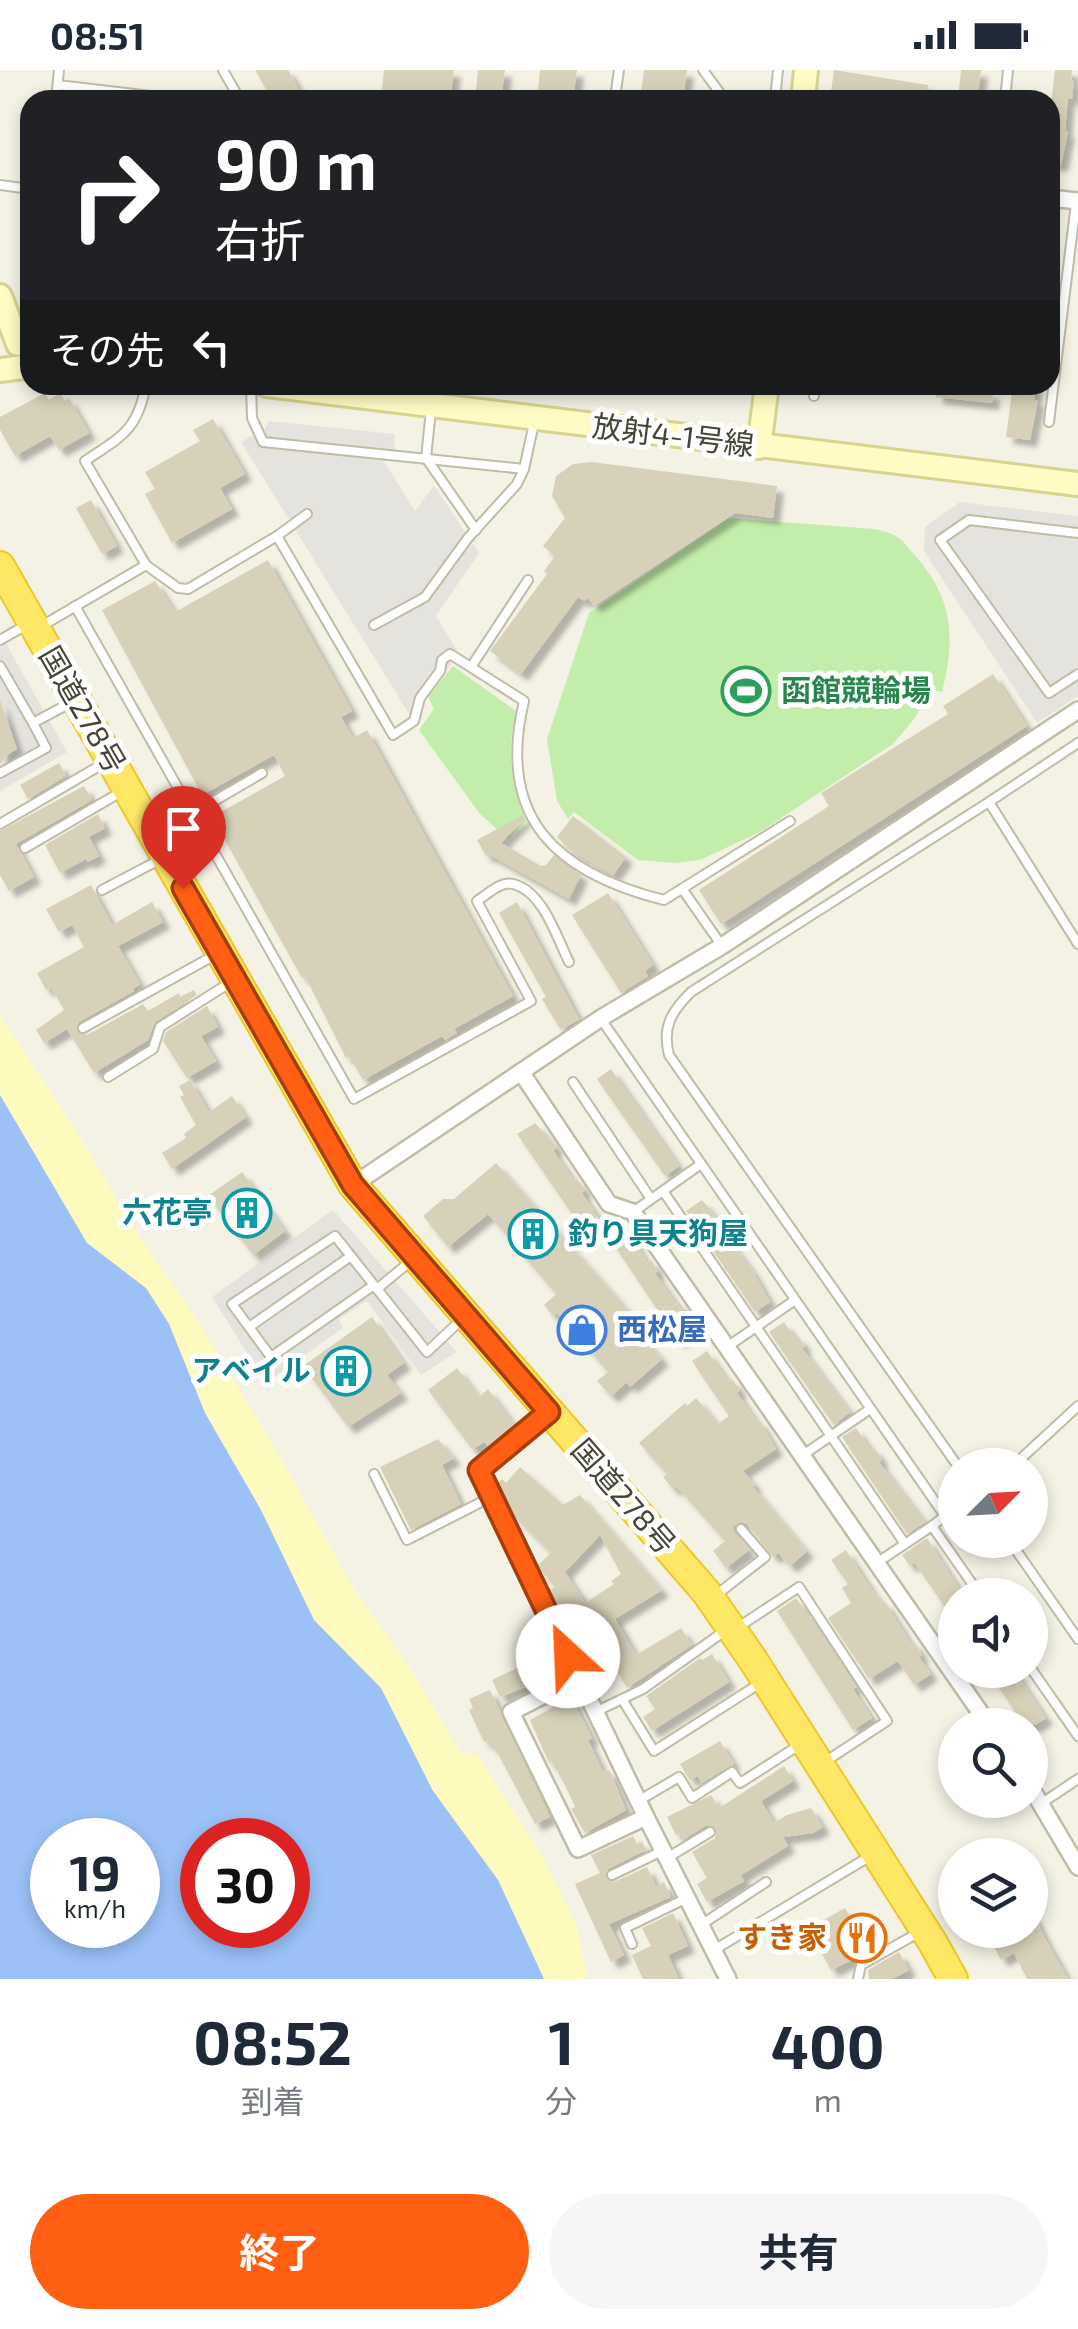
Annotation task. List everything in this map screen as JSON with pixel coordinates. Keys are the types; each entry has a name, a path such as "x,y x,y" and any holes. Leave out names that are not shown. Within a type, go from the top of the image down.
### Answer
{"highway":[{"name":"国道278号","path":"2,574 353,1185 711,1599 925,1929 953,1979"}],"street":[{"path":"0,296 16,345"},
{"name":"放射4-1号線","path":"346,395 1078,484"},
{"path":"759,447 766,395"},
{"path":"353,1185 601,1018 722,946 1078,710"},
{"path":"521,1072 609,1204 633,1212 977,1708"},
{"path":"549,1412 479,1470 728,1979"},
{"path":"578,1678 512,1712 578,1849 646,1818"},
{"path":"1048,1814 1078,1868"}],"lane":[{"path":"57,90 59,70"},
{"path":"58,85 100,90"},
{"path":"1060,334 1077,199"},
{"path":"144,395 140,414 128,432 85,461 146,565 178,588 188,590 307,514"},
{"path":"252,395 252,418 263,442 524,469"},
{"path":"1049,422 1052,395"},
{"path":"432,406 426,458 476,530"},
{"path":"374,625 425,597 517,484 535,419"},
{"path":"1078,533 969,520 940,540 1049,693 1078,674"},
{"path":"277,536 393,735 414,721 420,698 440,670 442,660 450,654 524,701 516,736 518,776 525,802 541,833 561,857 620,889 664,900 790,821"},
{"path":"0,640 75,606 146,565"},
{"path":"470,667 528,580"},
{"path":"75,606 354,1099 532,1001 477,901 501,885 514,884 536,898 569,962"},
{"path":"0,666 4,680 46,748 0,773"},
{"path":"32,723 76,700"},
{"path":"945,1448 669,1055 664,1035 674,1009 691,992 1078,743"},
{"path":"0,824 110,760"},
{"path":"192,814 262,773"},
{"path":"25,848 127,789"},
{"path":"989,802 1078,944"},
{"path":"102,890 165,857"},
{"path":"683,890 722,946"},
{"path":"83,1028 219,952"},
{"path":"108,1076 154,1049 160,1027 234,979"},
{"path":"601,1018 945,1516 878,1562"},
{"path":"573,1082 651,1200"},
{"path":"633,1212 701,1164"},
{"path":"664,1190 905,1544"},
{"path":"416,1257 375,1287 271,1357 232,1304 335,1236 375,1287 427,1352 466,1315"},
{"path":"249,1327 351,1256"},
{"path":"727,1346 795,1300"},
{"path":"1032,1448 1078,1406"},
{"path":"802,1454 870,1408"},
{"path":"374,1474 406,1540 491,1497"},
{"path":"932,1526 968,1578"},
{"path":"711,1599 765,1556 741,1529"},
{"path":"1022,1558 1078,1639"},
{"path":"595,1712 643,1689 799,1587 887,1722 740,1782 732,1772 692,1798 679,1777 638,1801"},
{"path":"622,1699 654,1750 765,1680"},
{"path":"1045,1688 1078,1736"},
{"path":"1048,1799 1075,1781 1078,1793"},
{"path":"612,1875 710,1832"},
{"path":"714,1950 876,1853"},
{"path":"701,1925 766,1882"},
{"path":"632,1944 625,1928 687,1898"},
{"path":"858,1979 862,1965 925,1929"}],"green space":[{"name":"函館競輪場","path":"729,518 874,529 899,538 930,575 945,606 950,638 942,692 930,689 915,718 893,744 760,832 700,860 638,860 574,812 568,819 557,801 547,739 589,613"},
{"path":"453,666 516,711 512,767 526,821 508,839 480,814 419,730 434,709 428,697"}],"sand":[{"path":"0,1015 76,1130 137,1233 194,1315 356,1592 407,1663 461,1753 477,1754 543,1857 576,1922 586,1971 584,1979 544,1979 498,1880 433,1791 381,1688 314,1620 261,1510 205,1413 169,1324 146,1288 87,1243 0,1095"}],"shaded area":[{"path":"269,421 395,434 393,461 384,461 415,511 434,485 479,553 436,616 459,654 411,717 241,442 265,429"},
{"path":"960,502 1078,516 1078,696 1037,723 924,551 925,527"},
{"path":"0,633 67,752 0,791"},
{"path":"333,1210 457,1352 421,1375 367,1301 339,1319 343,1328 266,1383 212,1297"}],"water":[{"path":"0,1095 87,1243 146,1288 169,1324 205,1413 261,1510 314,1620 381,1688 433,1791 498,1880 544,1979 0,1979"}],"building":[{"path":"255,70 288,70 299,90 266,90"},
{"path":"384,70 454,70 451,90 382,90"},
{"path":"478,70 505,70 502,90 476,90"},
{"path":"540,70 577,70 574,90 538,90"},
{"path":"644,70 687,70 684,90 641,90"},
{"path":"834,70 928,85 927,90 831,90"},
{"path":"961,70 981,70 978,90 959,90"},
{"path":"1055,70 1072,70 1072,99 1068,98 1068,131 1061,165 1060,90 1053,90"},
{"path":"41,395 49,400 61,395 65,401 69,398 89,433 59,450 50,436 15,456 0,430 0,417"},
{"path":"936,395 993,395 992,403"},
{"path":"1012,395 1035,395 1034,400 1038,400 1030,440 1006,437"},
{"path":"213,419 245,474 220,488 232,509 172,543 145,494 155,489 145,472 200,441 193,430"},
{"path":"592,462 777,486 773,518 735,513 594,606 588,598 584,601 578,597 521,674 490,651 547,574 544,571 555,556 543,546 565,518 552,496 556,476 573,464"},
{"path":"91,500 117,546 102,554 76,508"},
{"path":"268,560 352,711 341,717 353,738 367,730 513,996 454,1029 457,1033 445,1040 442,1036 363,1080 349,1056 346,1058 305,976 302,978 212,817 285,776 274,755 202,795 102,610 155,581 175,612"},
{"path":"993,674 1027,726 721,924 699,890 829,806 821,793 948,714 943,706"},
{"path":"0,700 17,749 0,764"},
{"path":"59,763 66,776 28,799 20,785"},
{"path":"84,786 92,800 16,844 34,877 9,891 0,875 0,831"},
{"path":"98,814 105,828 89,837 99,856 60,873 45,845"},
{"path":"523,815 525,818 501,843 541,866 554,855 581,875 569,899 486,856 477,840"},
{"path":"573,816 626,857 613,875 570,850 557,837"},
{"path":"91,885 112,925 152,902 163,922 118,946 140,984 79,1022 77,1032 87,1035 143,1004 148,1011 179,993 180,997 194,990 197,995 155,1022 148,1040 94,1073 67,1029 44,1043 36,1030 64,1010 51,987 46,990 37,973 84,947 72,925 59,932 46,909"},
{"path":"608,893 653,965 645,971 648,976 621,993 572,915"},
{"path":"517,902 579,1019 561,1030 499,913"},
{"path":"207,1006 218,1027 201,1036 216,1061 187,1078 163,1041 166,1032"},
{"path":"611,1069 679,1166 665,1176 597,1079"},
{"path":"190,1080 209,1112 232,1096 246,1117 172,1169 162,1153 186,1138 184,1134 196,1125 180,1097 184,1095 179,1086"},
{"path":"535,1123 557,1147 553,1150 585,1190 582,1193 601,1222 585,1233 517,1134"},
{"path":"496,1163 644,1328 639,1332 662,1359 630,1387 627,1382 611,1396 597,1381 608,1372 557,1313 553,1316 544,1305 556,1294 488,1214 448,1247 423,1216 443,1199 454,1199"},
{"name":"六花亭","path":"242,1172 285,1231 253,1255 208,1196"},
{"path":"702,1200 724,1227 721,1229 770,1302 755,1312 686,1211"},
{"path":"627,1230 647,1262 651,1260 676,1304 679,1302 687,1314 683,1316 693,1330 678,1341 610,1239"},
{"name":"アベイル","path":"372,1317 404,1363 387,1375 401,1393 348,1427 303,1366"},
{"path":"784,1322 795,1338 798,1336 805,1346 802,1348 850,1412 834,1425 769,1332"},
{"path":"707,1351 729,1382 732,1379 740,1390 737,1393 776,1449 743,1471 807,1551 790,1566 778,1553 773,1557 747,1524 741,1522 734,1526 734,1531 749,1550 726,1568 713,1551 725,1541 676,1486 673,1489 663,1477 667,1474 639,1443 696,1398 718,1424 729,1416 692,1361"},
{"path":"457,1368 479,1397 488,1389 514,1424 488,1447 485,1442 472,1449 428,1390"},
{"path":"856,1428 925,1522 907,1534 842,1437"},
{"path":"438,1439 454,1458 442,1465 461,1504 411,1530 380,1467"},
{"path":"520,1467 563,1505 580,1495 662,1590 615,1619 636,1655 681,1628 692,1645 627,1688 594,1631 580,1639 549,1590 555,1587 537,1566 551,1553 513,1515 498,1483 502,1479 506,1483","holes":["600,1535 621,1574 611,1581 614,1584 585,1603 565,1572"]},
{"path":"927,1538 952,1578 938,1578 938,1597 914,1562 910,1566 902,1555"},
{"path":"846,1550 922,1655 919,1657 931,1674 914,1685 898,1661 869,1679 828,1618 851,1603 842,1588 848,1584 831,1560"},
{"path":"796,1598 856,1687 853,1689 872,1718 853,1730 777,1611"},
{"path":"546,1654 556,1675 500,1697 492,1680"},
{"path":"712,1654 729,1682 652,1731 643,1717 655,1709 646,1696 700,1658"},
{"path":"999,1688 1026,1688 1039,1708 1013,1708"},
{"path":"490,1690 550,1817 535,1824 494,1746 491,1748 488,1740 484,1742 469,1710 473,1708 469,1699"},
{"path":"571,1697 592,1738 588,1740 602,1770 610,1771 626,1810 585,1833 571,1809 575,1807 566,1787 552,1762 549,1763 530,1720"},
{"path":"720,1741 734,1764 701,1783 698,1776 690,1780 680,1764"},
{"path":"784,1766 793,1781 761,1801 774,1823 811,1808 823,1827 813,1833 783,1837 788,1846 741,1875 744,1881 707,1902 697,1884 707,1878 692,1852 715,1838 717,1829 707,1825 684,1839 680,1833 676,1835 667,1817 711,1795 719,1808"},
{"path":"633,1836 646,1850 608,1869 606,1879 614,1882 647,1867 656,1886 664,1882 671,1897 609,1924 624,1955 611,1962 575,1884 600,1873 591,1855"},
{"path":"845,1908 870,1951 831,1970 808,1929"},
{"path":"673,1913 688,1946 668,1955 679,1979 643,1979 632,1955 651,1946 642,1928"},
{"path":"1048,1944 1068,1979 1027,1979 1014,1953 1001,1960 995,1948 1048,1948"},
{"path":"899,1952 909,1970 892,1979 869,1979 868,1970"}],"place":[{"name":"函館競輪場","path":"746,691"},
{"name":"六花亭","path":"247,1213"},
{"name":"釣り具天狗屋","path":"533,1234"},
{"name":"西松屋","path":"582,1330"},
{"name":"アベイル","path":"346,1371"},
{"name":"すき家","path":"862,1938"}],"route":[{"path":"183,888 353,1185 549,1412 479,1470 568,1656"}]}
